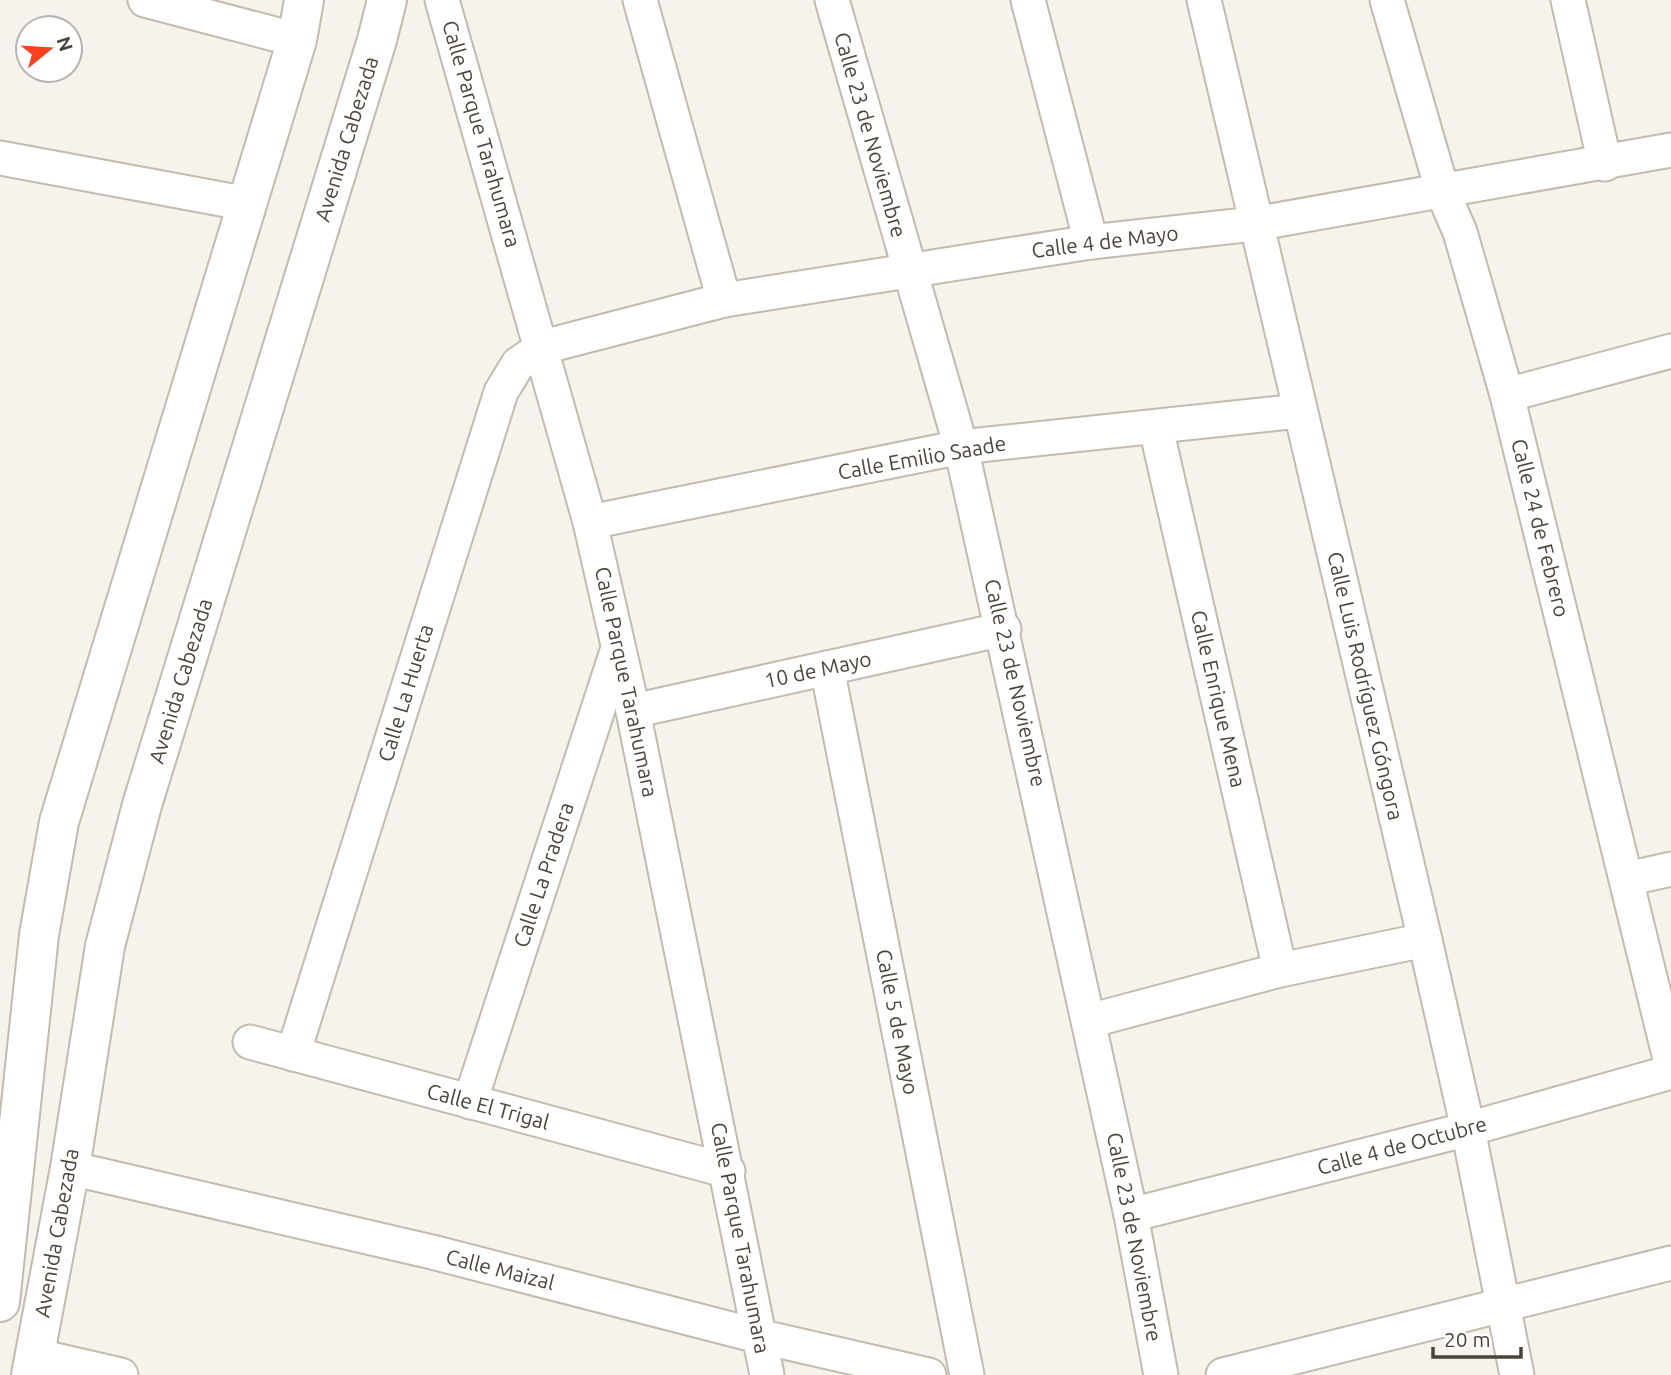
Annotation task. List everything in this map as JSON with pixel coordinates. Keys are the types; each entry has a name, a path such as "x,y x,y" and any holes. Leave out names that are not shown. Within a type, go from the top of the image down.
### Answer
{"street":[{"path":"145,0 297,40"},
{"path":"0,1302 7,1157 39,935 60,822 297,40 304,0"},
{"name":"Avenida Cabezada","path":"33,1365 69,1168 105,946 139,818 387,0"},
{"name":"Calle Parque Tarahumara","path":"442,0 590,522 633,711 767,1375"},
{"path":"640,0 724,300"},
{"name":"Calle 23 de Noviembre","path":"832,0 961,447 1131,1215 1161,1375"},
{"path":"1028,0 1091,243"},
{"name":"Calle Luis Rodríguez Góngora","path":"1203,0 1425,940 1468,1129 1517,1375"},
{"name":"Calle 24 de Febrero","path":"1387,0 1443,193 1460,232 1507,396 1628,879 1671,1063"},
{"path":"1568,0 1605,164"},
{"name":"Calle 4 de Mayo","path":"542,347 724,300 909,269 1091,243 1254,224 1443,193 1671,150"},
{"path":"1,163 248,204"},
{"name":"Calle La Huerta","path":"293,1054 501,392 518,364 542,347"},
{"path":"1507,396 1671,351"},
{"name":"Calle Emilio Saade","path":"590,522 961,447 1299,411"},
{"name":"Calle Enrique Mena","path":"1156,428 1280,970"},
{"name":"10 de Mayo","path":"633,711 1003,629"},
{"name":"Calle La Pradera","path":"470,1102 618,648"},
{"name":"Calle 5 de Mayo","path":"827,668 967,1375"},
{"path":"1628,879 1671,869"},
{"path":"1089,1021 1280,970 1425,940"},
{"name":"Calle El Trigal","path":"250,1042 727,1171"},
{"name":"Calle 4 de Octubre","path":"1131,1215 1468,1129 1671,1072"},
{"name":"Calle Maizal","path":"69,1168 432,1252 758,1336 929,1375"},
{"path":"1223,1375 1671,1263"},
{"path":"33,1365 121,1375"}]}
